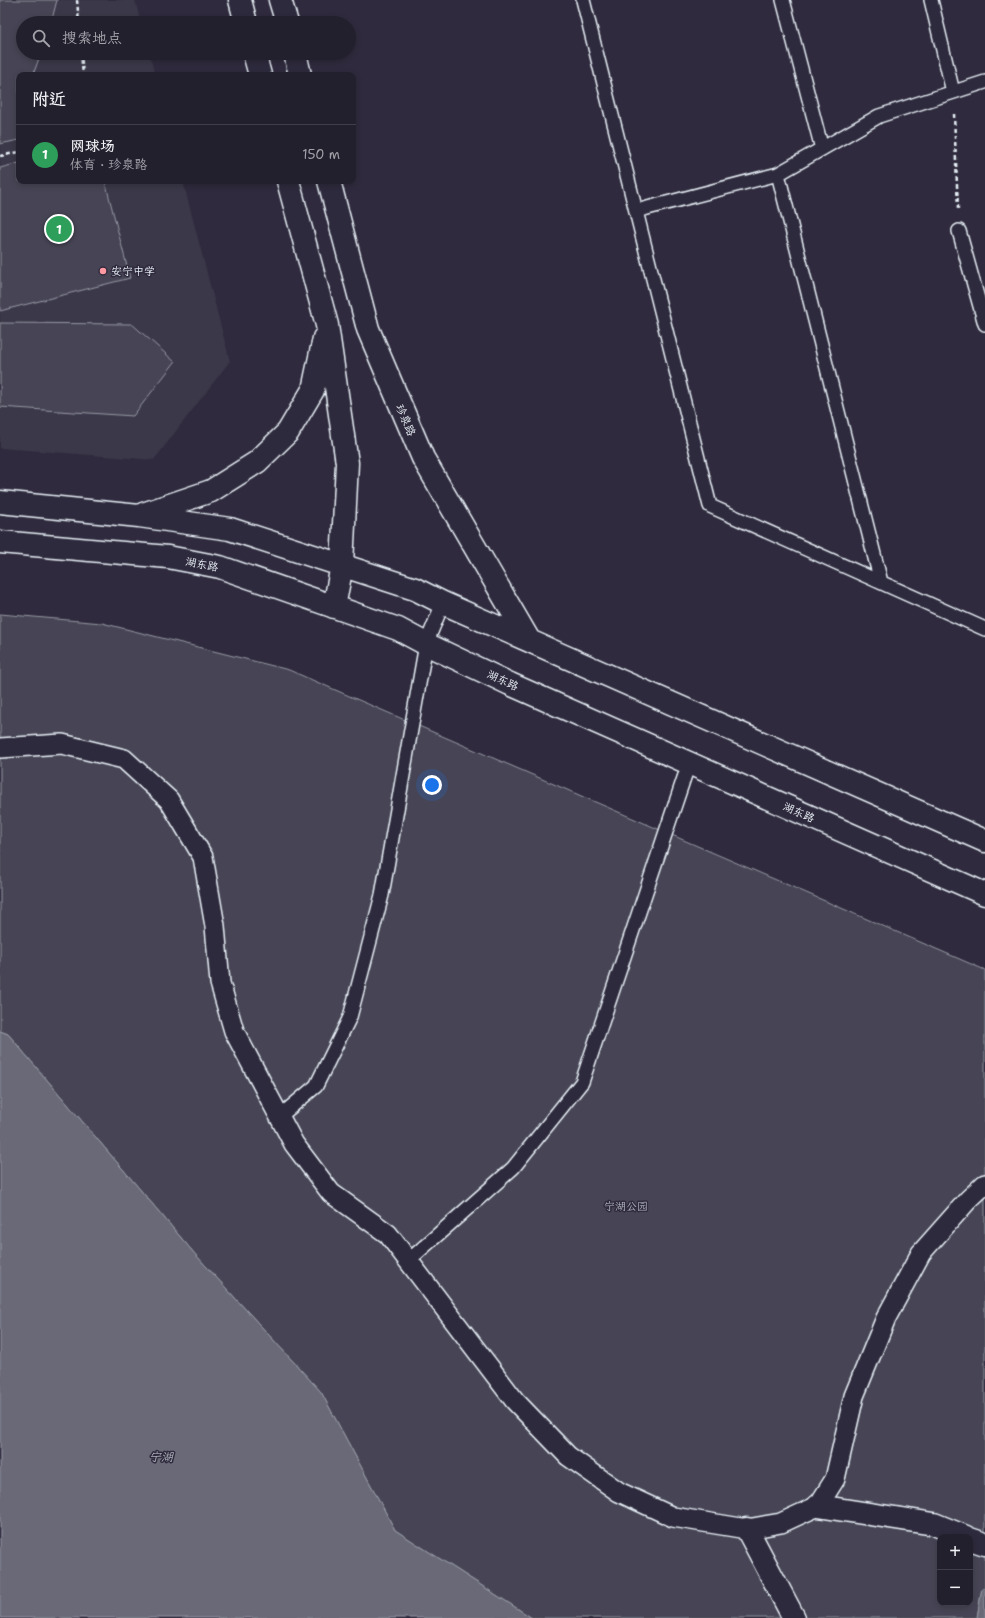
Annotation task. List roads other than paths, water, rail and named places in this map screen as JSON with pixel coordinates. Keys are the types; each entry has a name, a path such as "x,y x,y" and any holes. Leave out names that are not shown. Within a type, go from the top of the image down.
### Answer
{"main road":[{"path":"240,0 244,16"},
{"path":"280,0 285,16"},
{"path":"256,60 259,72"},
{"path":"296,60 299,72"},
{"path":"289,184 327,325 347,463 342,565 334,607"},
{"name":"珍泉路","path":"330,184 368,329 422,458 529,640"},
{"path":"139,516 211,491 257,462 288,432 313,390 327,325"},
{"path":"0,502 139,516 230,529 414,589 985,841"},
{"name":"湖东路","path":"0,542 168,558 220,567 398,629 510,684 985,894"},
{"path":"818,1506 934,1524 959,1534"},
{"path":"747,1529 794,1618"},
{"path":"973,1540 985,1544"}],"street":[{"path":"0,748 62,744 124,759 169,800 203,857 215,926 220,983 234,1031 294,1144 330,1193 388,1234 515,1401 568,1456 619,1492 673,1516 747,1529 782,1523 818,1506 835,1479 854,1396 886,1318 921,1253 968,1200 985,1184"}],"lane":[{"path":"583,0 710,506 882,582 983,624"},
{"path":"783,0 822,149"},
{"path":"931,0 954,92"},
{"path":"636,211 778,174 879,116 985,82"},
{"path":"778,174 882,582"},
{"path":"959,231 985,324"},
{"path":"279,1116 316,1086 350,1017 382,895 426,644 444,603"},
{"path":"408,1261 513,1168 582,1082 689,763"}],"water":[{"name":"宁湖","path":"0,1031 8,1034 194,1253 321,1392 395,1530 532,1618 0,1618"},
{"path":"982,1588 985,1588 985,1618 977,1618"}],"place":[{"name":"网球场","path":"59,229"},
{"name":"安宁中学","path":"103,271"}],"park label":[{"name":"宁湖公园","path":"626,1206"}]}
